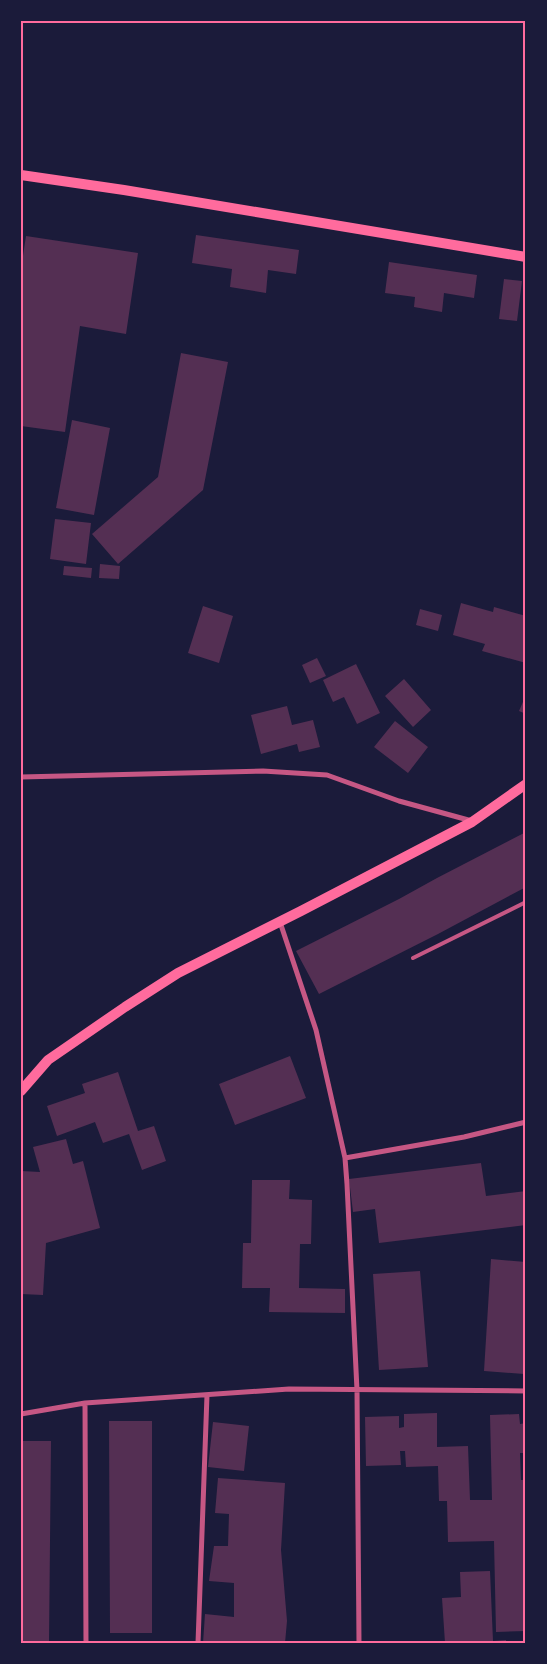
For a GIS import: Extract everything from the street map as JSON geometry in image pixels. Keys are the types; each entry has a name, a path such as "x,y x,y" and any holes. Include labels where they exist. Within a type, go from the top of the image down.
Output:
{"main road":[{"path":"21,175 124,190 526,257"},
{"path":"21,1091 48,1060 178,973 472,822 526,784"}],"street":[{"path":"21,776 263,771 327,775 399,800 472,822"},
{"path":"280,922 316,1030 345,1158 357,1390 359,1643"},
{"path":"345,1158 464,1137 526,1122"},
{"path":"21,1414 85,1403 289,1388 526,1392"},
{"path":"198,1643 207,1395"},
{"path":"85,1403 86,1643"}],"lane":[{"path":"413,958 526,902"}],"building":[{"path":"196,235 299,250 296,274 268,270 266,293 230,287 232,269 192,263"},
{"path":"26,236 138,253 126,334 80,326 65,432 21,426 21,269"},
{"path":"389,262 477,275 474,298 444,293 442,312 414,307 415,297 385,293"},
{"path":"504,279 522,281 517,321 499,319"},
{"path":"181,353 228,362 203,490 118,564 92,534 158,477"},
{"path":"72,420 110,428 94,515 56,508"},
{"path":"55,519 91,523 86,564 50,559"},
{"path":"100,564 120,566 119,579 99,578"},
{"path":"64,566 92,568 91,578 63,575"},
{"path":"461,603 493,612 494,607 526,616 526,663 482,651 485,644 453,635"},
{"path":"203,606 233,616 219,663 188,653"},
{"path":"420,609 442,615 438,631 416,625"},
{"path":"317,658 326,676 310,683 302,665"},
{"path":"356,664 380,713 357,724 344,697 333,702 323,680"},
{"path":"404,679 431,710 413,727 385,696"},
{"path":"526,695 526,714 519,711"},
{"path":"287,706 292,725 313,720 320,747 299,752 297,744 261,754 251,715"},
{"path":"395,721 428,747 408,773 374,747"},
{"path":"526,832 526,887 319,994 296,951"},
{"path":"290,1056 306,1098 235,1125 219,1084"},
{"path":"118,1072 138,1131 154,1126 166,1161 142,1170 129,1134 103,1143 95,1122 57,1136 47,1106 85,1093 82,1084"},
{"path":"66,1139 73,1164 83,1161 100,1228 46,1243 43,1295 21,1294 21,1171 40,1172 33,1147"},
{"path":"481,1163 486,1196 526,1191 526,1225 379,1243 375,1209 353,1212 349,1179"},
{"path":"252,1180 290,1180 289,1199 312,1200 311,1244 300,1244 299,1288 345,1289 345,1313 269,1312 270,1288 242,1288 243,1243 251,1243"},
{"path":"491,1259 526,1262 526,1351 524,1374 484,1371"},
{"path":"420,1271 428,1367 379,1370 373,1274"},
{"path":"437,1413 437,1447 468,1446 470,1500 492,1500 490,1415 519,1414 520,1424 526,1423 526,1453 520,1453 521,1480 526,1480 526,1631 496,1632 494,1541 448,1542 447,1501 439,1501 438,1466 406,1467 405,1451 400,1451 401,1465 366,1466 365,1417 399,1416 399,1428 404,1427 404,1414"},
{"path":"109,1421 152,1421 152,1633 110,1633"},
{"path":"213,1422 249,1426 244,1471 208,1467"},
{"path":"21,1441 51,1441 49,1643 21,1643"},
{"path":"218,1478 285,1483 281,1550 287,1621 285,1643 203,1643 205,1614 234,1617 234,1583 209,1581 214,1546 228,1546 229,1514 215,1513"},
{"path":"490,1571 493,1641 506,1640 506,1643 445,1643 442,1598 461,1597 460,1572"}]}
